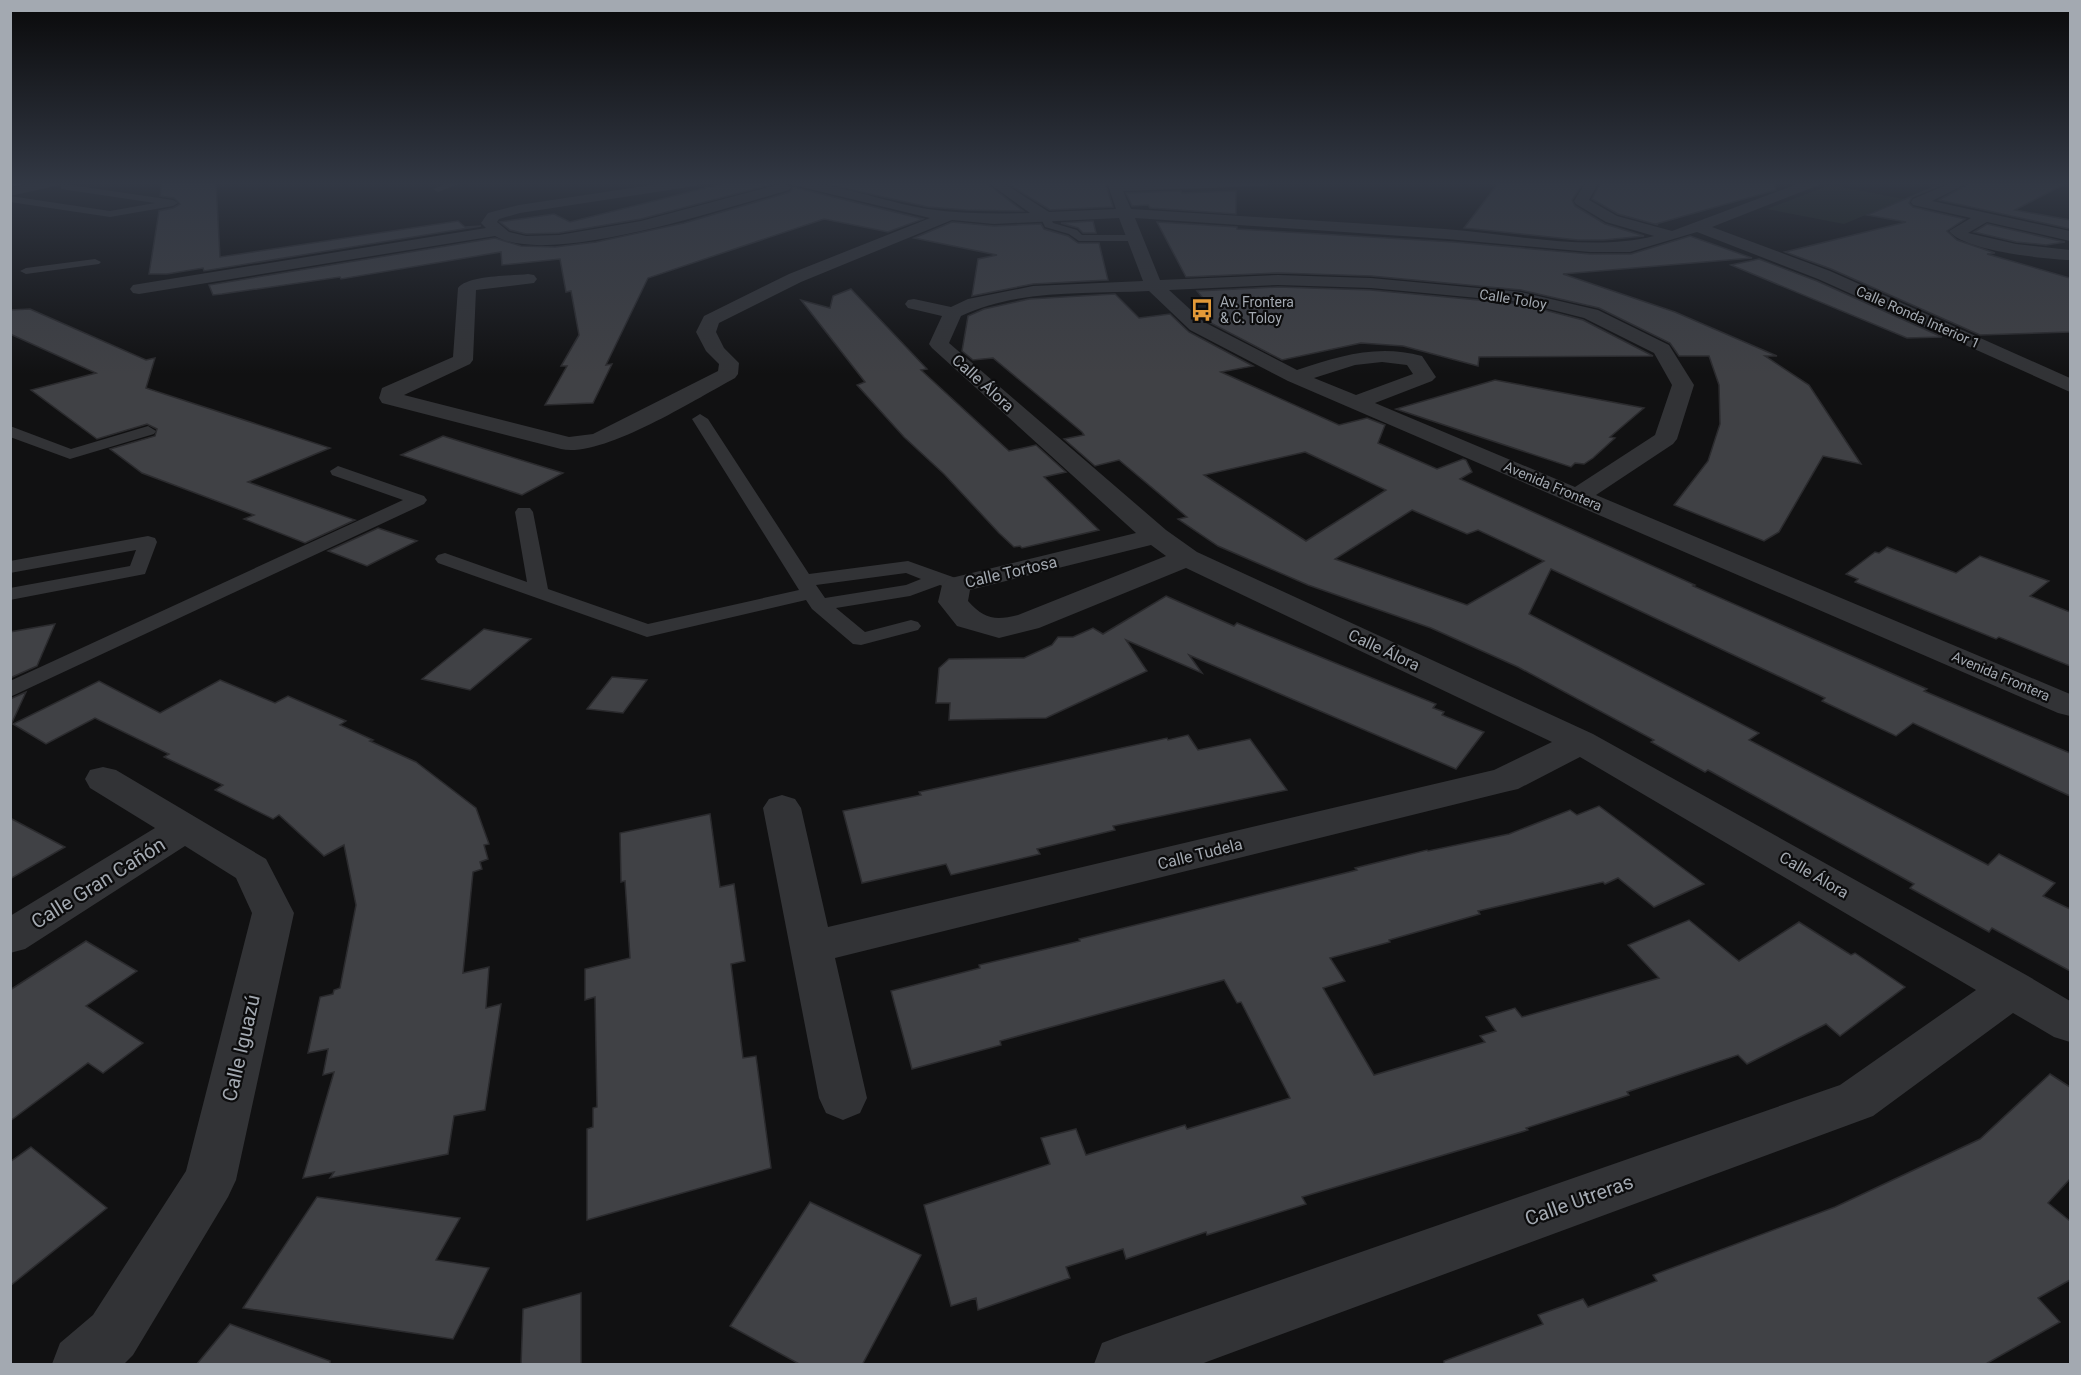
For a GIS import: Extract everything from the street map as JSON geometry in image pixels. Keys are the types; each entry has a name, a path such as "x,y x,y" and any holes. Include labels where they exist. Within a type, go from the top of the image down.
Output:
{"street":[{"path":"139,289 405,246"},
{"path":"528,279 473,285 466,288 463,360 390,393 390,398 569,444 602,439 728,374 729,363 716,351 706,332 711,320 795,278 874,246"},
{"path":"1571,246 1590,248 1633,246"},
{"name":"Calle Ronda Interior 1","path":"1752,246 1824,275 2070,386"},
{"path":"1998,246 2070,255"},
{"name":"Avenida Frontera","path":"1134,248 1153,285 1197,326 1295,377 2070,706"},
{"name":"Calle Toloy","path":"1153,285 1289,280 1371,283 1521,297 1591,314 1662,349 1683,384 1665,439 1578,496"},
{"path":"914,304 953,313 974,303 1033,291 1153,285"},
{"name":"Calle Álora","path":"953,313 939,344 1156,536 1187,558 1581,742 2070,1023"},
{"path":"1295,377 1365,355 1392,355 1415,360 1425,377 1355,403"},
{"name":"Calle Tortosa","path":"1156,536 947,582 953,602 968,620 999,629 1028,622 1187,558"},
{"name":"Calle Tudela","path":"813,947 1505,780 1581,742"},
{"name":"Calle Iguazú","path":"81,1365 113,1335 210,1180 273,912 252,869 103,779"},
{"path":"782,808 843,1098"},
{"name":"Calle Gran Cañón","path":"10,937 185,828"},
{"name":"Calle Utreras","path":"1123,1365 1856,1101 2012,989"}],"lane":[{"path":"1124,246 1134,248"},
{"path":"26,271 95,262"},
{"path":"700,419 811,593 861,639 911,626"},
{"path":"10,431 70,454 148,431"},
{"path":"10,690 418,500 338,471"},
{"path":"524,512 538,593"},
{"path":"10,567 148,543 138,570 10,594"},
{"path":"445,559 647,631 811,593 908,567 947,582"},
{"path":"811,593 910,590 947,582"}],"building":[{"path":"153,246 219,246 220,257 292,246 357,246 204,271 203,268 167,274 149,274"},
{"path":"445,246 743,246 648,278 606,365 612,364 593,403 545,405 567,366 561,366 579,335 571,291 566,292 560,259 502,265 501,252 341,279 340,277 222,294 213,295 209,285"},
{"path":"954,246 1100,246 1108,280 1033,284 972,296 978,259 997,255"},
{"path":"1170,246 1501,246 1590,254 1631,254 1657,246 1719,246 1752,258 1563,274 1675,312 1777,356 1765,356 1809,385 1861,464 1823,456 1779,532 1764,541 1674,505 1708,461 1720,424 1719,385 1709,356 1679,356 1670,343 1599,308 1521,290 1371,276 1278,273 1186,277"},
{"path":"1809,246 1975,246 1995,253 1987,254 2070,278 2070,332 1980,335 1831,269 1785,252"},
{"path":"1759,259 1817,281 1942,337 1907,338 1731,265"},
{"path":"1278,287 1371,290 1521,304 1583,320 1653,356 1479,357 1478,366 1403,346 1361,343 1282,360 1205,320 1196,311 1212,309 1197,291"},
{"path":"851,289 927,369 921,370 1009,451 1036,445 1066,472 1044,477 1099,530 1022,548 1014,547 999,533 944,474 904,437 857,385 865,382 801,300 830,308 833,296"},
{"path":"1115,294 1139,318 1170,314 1189,332 1253,366 1221,372 1339,425 1367,418 1385,425 1378,443 1437,469 1463,459 1466,460 1472,472 1460,479 1695,585 1693,586 1927,689 1924,691 2070,753 2070,796 1913,723 1896,736 1822,701 1825,698 1551,569 1529,614 1759,733 1749,740 1988,865 1999,854 2055,883 2043,896 2070,909 2070,971 1992,928 1989,932 1910,888 1914,884 1708,770 1705,772 1651,742 1654,740 1518,667 1431,628 1308,585 1218,546 1178,519 1187,517 1119,460 1095,466 1064,439 1084,435 1082,432 993,358 973,360 962,351 968,316 984,309 1029,299","holes":["1305,452 1386,490 1306,541 1204,475","1412,510 1467,534 1478,530 1544,561 1467,605 1335,559"]},
{"path":"30,309 146,360 155,358 146,388 330,448 248,482 355,520 305,543 244,519 254,515 142,473 110,449 155,436 157,429 147,424 97,439 31,390 96,373 10,334 10,310"},
{"path":"1495,380 1644,408 1610,437 1615,438 1593,458 1584,464 1575,463 1571,467 1396,409"},
{"path":"443,436 563,473 522,495 401,455"},
{"path":"378,528 417,541 367,566 328,551"},
{"path":"1887,547 1956,573 1980,556 2049,581 2030,596 2070,612 2070,666 1855,582 1858,579 1846,574 1875,552 1879,553"},
{"path":"1166,596 1234,626 1237,623 1436,704 1433,708 1444,712 1442,715 1484,732 1456,769 1189,655 1202,673 1126,640 1147,671 1046,718 949,720 950,703 936,703 939,668 949,659 1024,658 1052,645 1058,637 1073,637 1093,628 1103,634"},
{"path":"55,624 37,666 10,678 10,632"},
{"path":"484,629 531,639 470,690 422,679"},
{"path":"612,677 647,680 623,713 587,709"},
{"path":"220,680 275,703 288,696 346,721 340,725 416,762 476,808 489,844 484,845 488,859 480,862 482,869 473,872 463,973 489,967 486,1008 501,1004 485,1110 454,1116 448,1154 330,1178 334,1172 303,1178 334,1072 323,1075 328,1049 308,1053 320,997 333,994 334,990 340,988 356,905 344,845 324,856 279,815 273,819 215,790 223,785 164,757 169,754 95,718 46,744 13,724 99,681 160,713"},
{"path":"26,692 10,727 10,699"},
{"path":"1188,735 1198,750 1250,739 1287,790 1113,826 1115,830 1037,849 1040,854 951,875 946,864 862,883 843,811 921,795 919,792"},
{"path":"1599,806 1704,884 1654,907 1618,878 1605,884 1603,882 1478,911 1480,914 1330,958 1345,981 1323,988 1374,1075 1485,1042 1480,1036 1496,1031 1486,1017 1515,1008 1522,1017 1659,978 1628,945 1689,920 1739,961 1799,922 1851,955 1855,953 1905,987 1840,1036 1826,1024 1747,1064 1738,1055 1627,1092 1629,1095 1526,1128 1528,1130 1302,1197 1306,1204 1207,1235 1206,1232 1126,1259 1123,1249 1066,1267 1070,1278 978,1310 976,1298 951,1306 924,1205 1050,1164 1041,1138 1076,1129 1086,1155 1185,1125 1187,1129 1290,1098 1241,1002 1237,1003 1224,980 1000,1041 1001,1045 912,1069 891,991 980,968 979,965 1080,941 1079,939 1357,870 1355,868 1427,850 1509,834 1570,810 1577,815"},
{"path":"710,814 720,887 734,884 745,961 731,964 743,1058 756,1056 771,1168 587,1220 587,1129 593,1127 593,1108 597,1107 595,997 585,1000 585,969 630,958 625,881 621,882 620,833"},
{"path":"10,818 65,847 10,879"},
{"path":"86,941 137,971 86,1006 143,1043 103,1073 88,1063 10,1121 10,990"},
{"path":"2050,1074 2070,1087 2070,1179 2048,1203 2070,1221 2070,1280 2038,1298 2060,1322 1984,1365 1444,1365 1444,1361 1543,1324 1538,1315 1583,1299 1588,1307 1657,1281 1653,1275 1835,1207 1980,1139"},
{"path":"31,1147 107,1208 10,1286 10,1162"},
{"path":"317,1197 460,1218 436,1260 489,1268 453,1339 243,1308"},
{"path":"810,1202 921,1255 862,1365 801,1365 730,1326"},
{"path":"581,1293 581,1365 521,1365 523,1309"},
{"path":"230,1324 330,1361 330,1365 196,1365"}],"place":[{"name":"Av. Frontera & C. Toloy","path":"1202,310"}]}
